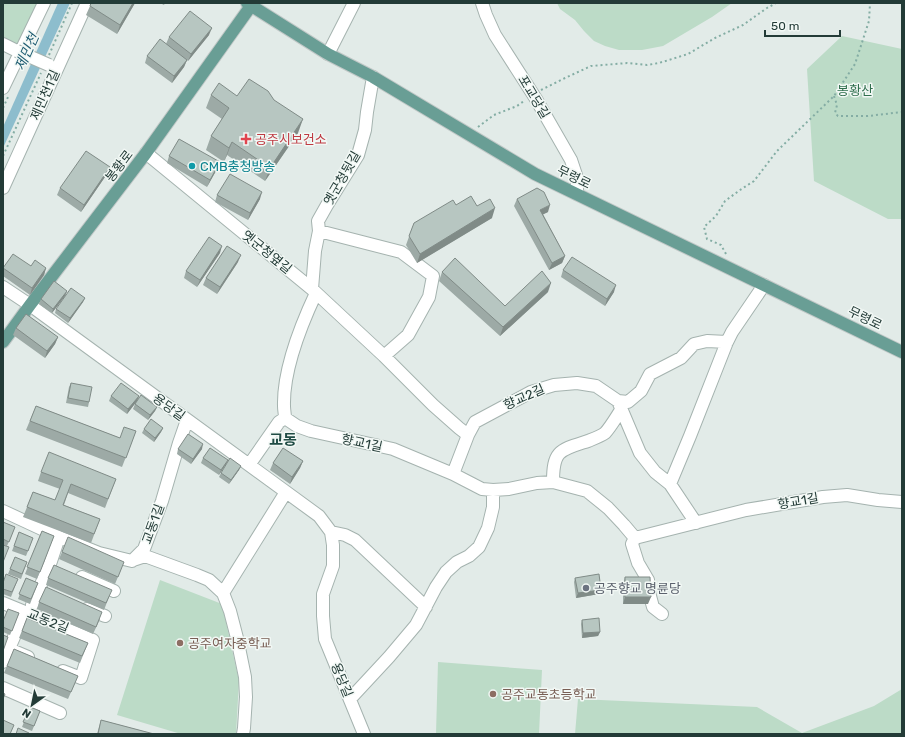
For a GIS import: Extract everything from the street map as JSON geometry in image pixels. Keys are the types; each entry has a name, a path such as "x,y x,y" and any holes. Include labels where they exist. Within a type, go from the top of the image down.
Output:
{"main road":[{"name":"무령로","path":"250,4 328,54 373,77 535,174 902,352"},
{"name":"봉황로","path":"3,342 146,153 250,4"}],"street":[{"path":"3,88 44,3"},
{"name":"제민천1길","path":"3,188 49,64 87,3"},
{"path":"328,54 354,3"},
{"name":"포교당길","path":"482,3 495,35 533,94 571,160 577,178 576,194"},
{"path":"3,44 49,64"},
{"name":"옛군청뒷길","path":"285,418 285,384 288,366 314,291 315,251 319,231 318,221 358,155 365,130 373,77"},
{"name":"옛군청옆길","path":"146,153 314,291 384,356 433,405 468,435"},
{"path":"319,231 401,252 433,276 429,297 408,335 384,356"},
{"path":"670,484 727,342 732,332 764,285"},
{"name":"용당길","path":"3,287 30,305 319,516 331,532 334,545 333,566 323,594 322,616 325,638 364,734"},
{"path":"553,482 553,470 556,458 562,450 592,440 605,433 620,406 628,402 641,391 650,374 681,358 694,344 707,341 727,342"},
{"name":"향교2길","path":"453,474 468,435 475,422 531,392 554,385 577,383 596,386 620,406"},
{"path":"620,406 640,453 655,472 670,484 696,523"},
{"path":"249,465 278,422 285,418"},
{"name":"향교1길","path":"285,418 297,426 311,431 393,449 453,474 482,489 509,489 537,483 553,482 587,491 608,508 635,538 746,510 823,497 847,495 902,502"},
{"name":"교동1길","path":"132,561 144,549 162,501 187,420"},
{"path":"350,699 416,624 446,572 457,562 469,556 479,547 488,528 494,507 493,490"},
{"path":"223,593 286,492"},
{"path":"3,511 59,537 100,553 132,561 145,556 197,575 209,580 223,593 232,618 244,677 246,697 243,734"},
{"path":"331,532 345,535 356,540 426,607"},
{"path":"3,662 29,609 43,590 59,537"},
{"path":"635,538 632,544 638,563 648,580 653,607 662,614"},
{"path":"50,564 114,591"},
{"name":"교동2길","path":"3,603 29,609 93,640 81,678 52,667"},
{"path":"76,604 105,616"},
{"path":"9,649 38,661"},
{"path":"3,688 60,713"}],"path":[{"path":"3,156 4,150 49,64 72,3"},
{"path":"477,128 494,115 517,106 533,94 591,66 627,63 647,65 688,54 715,38 743,25 776,3"},
{"path":"727,255 721,245 707,239 704,227 716,216 725,201 754,181 777,151 834,96 855,64 869,21 870,3"},
{"path":"834,96 837,105 835,113 838,116 868,116 902,112"}],"green space":[{"path":"3,3 37,3 18,45 3,37"},
{"path":"557,3 732,3 712,17 663,46 642,50 619,50 594,41 575,20 560,9"},
{"name":"봉황산","path":"842,36 902,49 902,219 888,219 814,181 807,69"},
{"path":"160,580 222,604 239,681 236,734 181,734 117,715"},
{"path":"438,662 542,670 539,734 436,734"},
{"path":"902,689 902,734 575,734 578,699 757,707 802,733 874,706"}],"water":[{"name":"제민천","path":"58,3 70,3 3,148 3,127"}],"building":[{"path":"91,3 133,3 120,25 90,6"},
{"path":"190,11 212,28 191,54 169,37"},
{"path":"160,39 187,60 174,76 147,56"},
{"path":"249,79 268,91 274,100 303,119 270,168 232,142 229,148 211,136 229,108 211,95 219,83 237,96"},
{"name":"CMB충청방송","path":"179,139 220,162 210,180 169,156"},
{"path":"86,151 110,167 84,205 60,188"},
{"path":"230,174 262,192 250,213 217,195"},
{"path":"537,188 544,192 550,205 540,210 565,256 552,263 517,199"},
{"path":"471,196 477,206 490,199 495,208 420,254 409,236 414,223 453,200 456,205"},
{"path":"209,237 222,246 200,280 186,271"},
{"path":"227,246 241,255 220,287 206,278"},
{"path":"13,254 31,266 35,260 46,268 32,288 3,268"},
{"path":"572,257 616,285 607,299 563,270"},
{"path":"455,258 505,306 542,271 551,283 503,327 442,272"},
{"path":"54,281 67,291 53,309 41,299"},
{"path":"71,288 85,298 70,318 56,309"},
{"path":"26,314 58,337 47,351 16,328"},
{"path":"71,383 92,387 89,402 68,398"},
{"path":"121,383 139,396 128,409 111,396"},
{"path":"141,395 157,407 150,415 135,404"},
{"path":"36,406 120,438 124,427 136,431 126,458 30,421"},
{"path":"151,419 163,428 155,438 144,429"},
{"path":"188,434 203,444 193,459 178,449"},
{"path":"210,448 228,460 221,470 203,458"},
{"path":"283,448 303,461 292,477 273,463"},
{"path":"49,452 116,479 108,499 71,484 63,505 100,519 94,534 27,507 33,492 55,500 63,480 41,472"},
{"path":"230,458 241,466 231,480 221,473"},
{"path":"3,522 15,527 9,542 3,539"},
{"path":"42,531 54,536 40,572 27,567"},
{"path":"19,532 33,538 28,551 14,546"},
{"path":"68,537 124,562 118,577 62,552"},
{"path":"3,545 9,547 3,562"},
{"path":"15,557 27,562 22,574 10,569"},
{"path":"54,565 112,590 106,603 48,578"},
{"path":"6,574 18,579 12,592 3,589"},
{"name":"공주향교 명륜당","path":"599,574 601,590 578,593 575,578"},
{"path":"625,577 650,577 651,597 625,597"},
{"path":"26,578 38,583 31,599 19,594"},
{"path":"46,587 102,612 96,627 39,602"},
{"path":"8,609 19,613 12,631 3,627 3,621"},
{"path":"27,618 88,643 82,656 22,631"},
{"path":"599,618 600,632 583,633 582,620"},
{"path":"3,635 8,637 3,651"},
{"path":"14,649 78,676 71,692 7,666"},
{"path":"30,707 40,711 34,726 23,722"},
{"path":"3,720 14,725 10,734 3,734"},
{"path":"101,720 154,734 98,734"},
{"path":"18,728 29,733 16,734"}],"place":[{"name":"공주시보건소","path":"246,139"},
{"name":"CMB충청방송","path":"192,166"},
{"name":"공주향교 명륜당","path":"586,588"},
{"name":"공주여자중학교","path":"180,643"},
{"name":"공주교동초등학교","path":"493,694"}],"district":[{"name":"교동","path":"283,440"}]}
